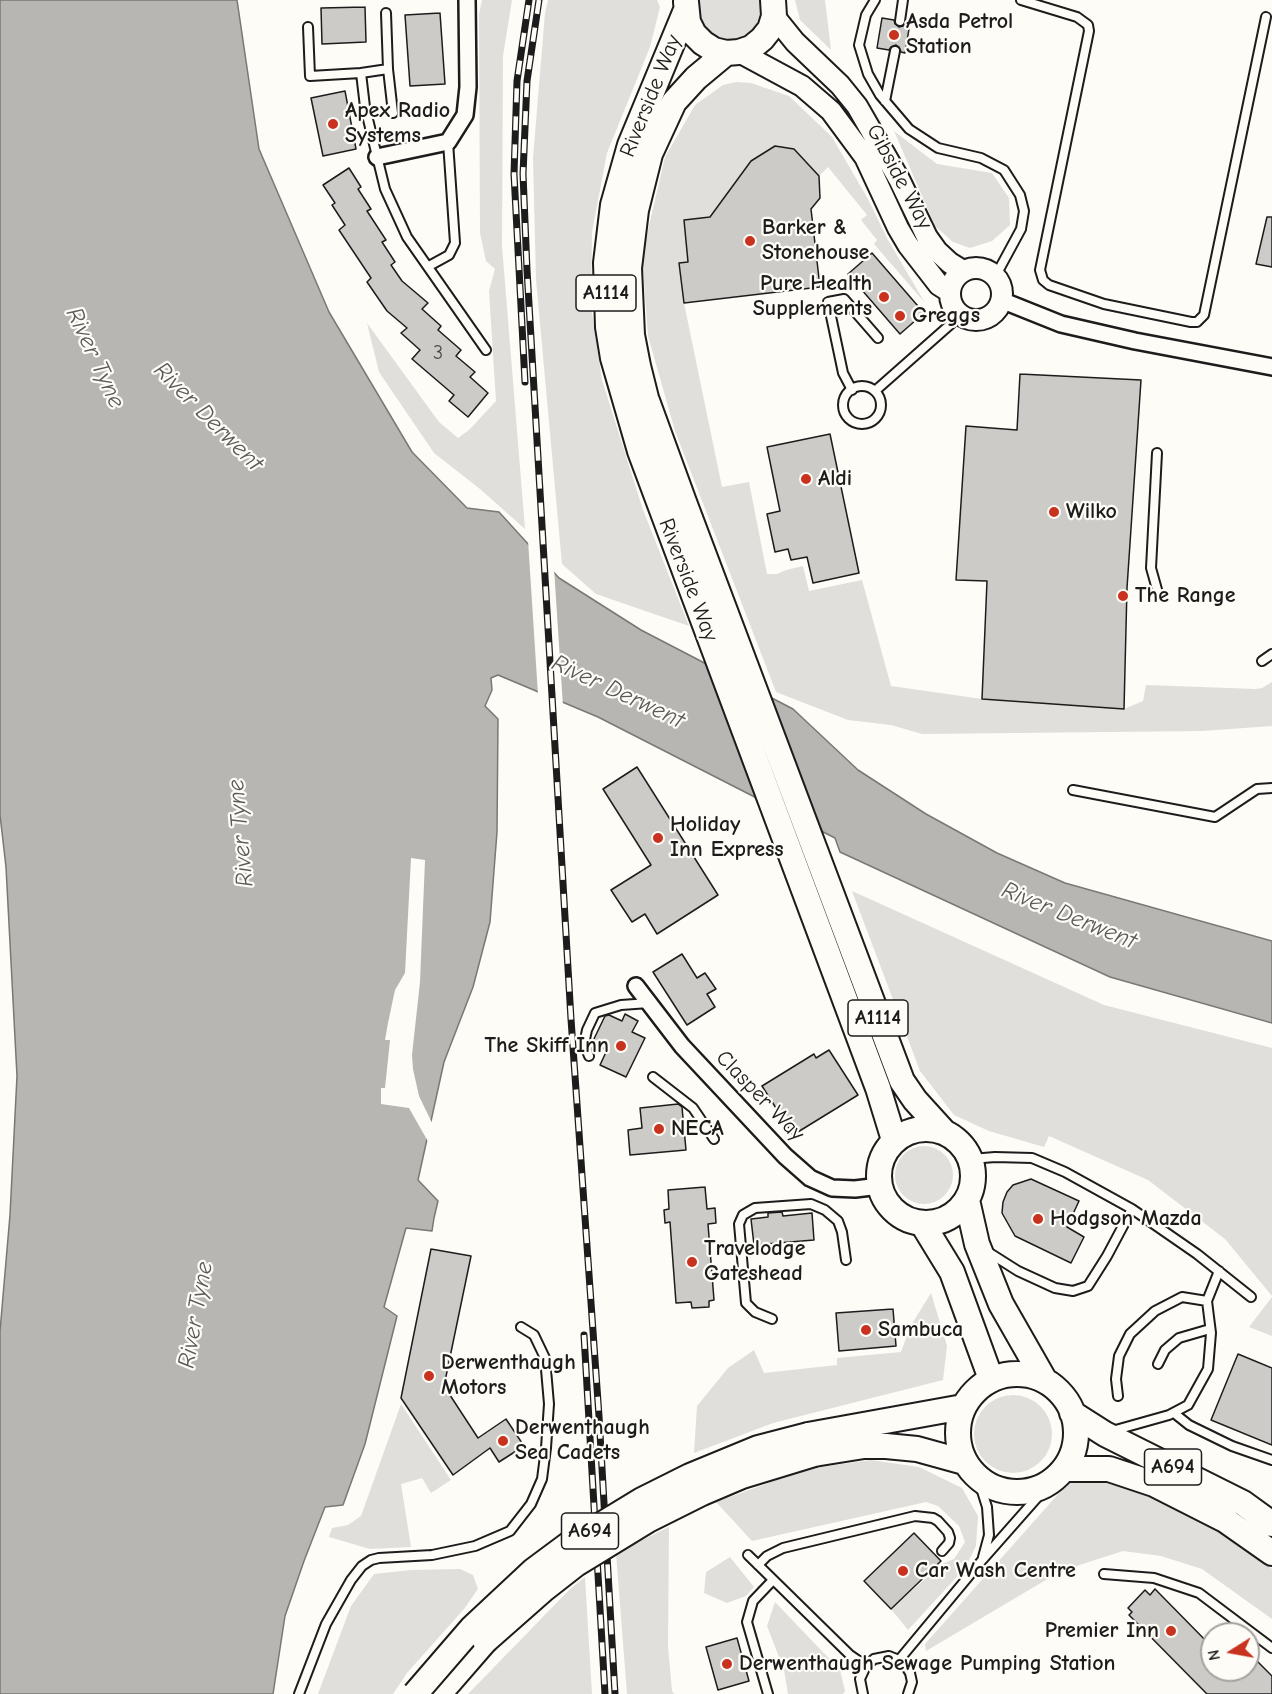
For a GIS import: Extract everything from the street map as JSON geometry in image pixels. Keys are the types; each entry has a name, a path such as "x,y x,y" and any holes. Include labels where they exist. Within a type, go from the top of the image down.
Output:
{"main road":[{"path":"686,3 691,28 703,43 714,50 732,52"},
{"name":"Riverside Way","path":"686,3 621,170 606,263 606,295 612,348 621,390 640,451 699,575"},
{"name":"Riverside Way","path":"774,8 770,29 762,39 752,48 732,52 696,78 674,102 650,154 636,210 629,268 632,335 645,398 699,575 818,896 894,1140"},
{"name":"Riverside Way","path":"818,896 902,1081 915,1100 945,1133"},
{"path":"945,1133 927,1129 909,1132 894,1140 881,1161 879,1172 880,1186 892,1208 906,1218 922,1223 939,1222 955,1212 967,1200 972,1184 971,1159"},
{"name":"A1114","path":"945,1133 958,1142 971,1159"},
{"path":"967,1200 977,1244 1000,1304 1046,1381"},
{"path":"922,1223 952,1272 991,1379"},
{"path":"970,1469 959,1427 963,1407 969,1397 991,1379 1011,1374 1031,1375 1046,1381"},
{"name":"A694","path":"1046,1381 1062,1394 1072,1413 1076,1432 1075,1449 1058,1476"},
{"name":"A694","path":"440,1694 485,1641 510,1617 602,1546 648,1520 702,1493 764,1468 811,1444 963,1407"},
{"name":"A694","path":"1072,1413 1105,1434 1243,1503 1272,1524"},
{"name":"A694","path":"415,1694 478,1622 533,1571 567,1545 642,1500 690,1476 758,1448 811,1444 917,1449 970,1469 993,1488 1012,1493 1033,1491 1058,1476 1109,1469 1154,1484 1226,1520 1272,1553"}],"street":[{"path":"377,157 448,142 465,115 468,87 467,0"},
{"name":"Gibside Way","path":"774,8 795,42 840,85 857,106 899,179 927,237 950,263 963,271"},
{"name":"Gibside Way","path":"732,52 802,86 831,111 865,156 908,245 939,285 950,292 952,305 960,315"},
{"path":"950,292 953,280 969,268 983,269 995,277 1001,288 1000,300 992,314 976,320 960,315"},
{"path":"1000,300 1061,324 1135,341 1272,367"},
{"name":"Clasper Way","path":"636,986 682,1046 785,1156 810,1178 832,1188 855,1189 880,1186"}],"lane":[{"path":"875,0 866,15 860,45 868,74 885,101 909,129 922,139 938,148 981,158 1004,170 1020,195 1024,211 1021,229 995,277"},
{"path":"900,21 903,0"},
{"path":"1021,0 1077,17 1088,25 1089,31 1041,270 1043,280 1055,287 1104,304 1197,322 1202,320 1204,315 1266,17"},
{"path":"386,13 388,69 393,113"},
{"path":"308,27 310,76 388,69"},
{"path":"885,101 895,51"},
{"path":"361,73 365,107 385,189 407,237 486,350"},
{"path":"429,266 449,255 455,243 448,142"},
{"path":"852,390 843,373 828,302 844,299 878,338"},
{"path":"875,391 960,315"},
{"path":"861,386 875,391 880,400 879,414 869,423 859,424 849,418 844,410 846,397 852,390 861,386"},
{"path":"1157,453 1151,568 1158,593"},
{"path":"1262,661 1272,654"},
{"path":"1072,790 1215,817 1257,789 1272,788"},
{"path":"590,1056 584,1044 587,1030 595,1013 621,1005 649,1004"},
{"path":"653,1077 693,1108 714,1139"},
{"path":"971,1159 1032,1158 1065,1172 1132,1209 1219,1271 1251,1297"},
{"path":"772,1319 755,1311 746,1303 739,1224 743,1215 755,1208 811,1204 825,1210 838,1221 846,1260"},
{"path":"977,1244 1018,1271 1055,1288 1073,1291 1088,1287 1132,1209"},
{"path":"1105,1434 1172,1414 1188,1405 1208,1368 1210,1329 1207,1301 1219,1271"},
{"path":"1118,1396 1116,1379 1119,1356 1130,1334 1155,1311 1182,1297 1207,1301"},
{"path":"299,1694 326,1624 351,1580 362,1566 371,1560 380,1558 432,1555 476,1546 510,1531 531,1504 542,1479 549,1404 545,1358 534,1335 521,1327"},
{"path":"1158,1364 1165,1350 1179,1338 1210,1329"},
{"path":"1172,1414 1232,1446 1272,1460"},
{"path":"970,1469 987,1507 988,1535 983,1559"},
{"path":"899,1660 983,1559 1058,1476"},
{"path":"758,1565 767,1556 783,1548 915,1516 933,1518 948,1532 949,1543 942,1551"},
{"path":"748,1555 850,1655 866,1666"},
{"path":"1104,1574 1154,1578 1199,1593 1272,1648"},
{"path":"768,1694 747,1622 753,1601 773,1580"},
{"path":"863,1694 860,1679 866,1666 880,1657 889,1656 899,1660 910,1673 912,1682 908,1694"}],"shaded area":[{"path":"482,0 512,0 503,56 502,246 525,529 480,489 434,453 379,372 367,323 439,422 458,438 469,430 496,401 489,291 495,269 486,261 480,233 479,14"},
{"path":"548,0 657,0 660,7 650,47 607,153 592,232 591,306 602,380 643,510 689,626 596,594 562,564 536,280 533,158"},
{"path":"700,0 760,0 759,20 745,35 735,39 725,39 707,29 701,20"},
{"path":"795,0 825,0 831,50 800,20"},
{"path":"736,82 751,83 789,96 832,137 925,303 874,244 877,240 861,220 867,215 828,167 819,176 793,149 775,146 751,161 710,217 684,220 688,262 684,303 722,487 749,482 767,574 777,574 803,566 809,591 862,580 891,686 982,699 1124,709 1143,701 1146,685 1256,689 1272,682 1272,726 1202,731 922,734 891,725 848,720 776,692 675,431 648,336 642,256 665,157 695,105 723,85"},
{"path":"894,131 937,164 992,173 1009,198 1010,225 992,241 970,248 953,242 935,226"},
{"path":"852,891 1104,1005 1272,1048 1272,1296 1225,1239 1148,1180 1049,1136 1044,1147 989,1131 954,1115 920,1071"},
{"path":"924,1146 935,1148 948,1159 953,1175 951,1186 940,1199 924,1204 913,1202 900,1191 895,1175 897,1164 908,1151"},
{"path":"931,1293 947,1346 943,1380 773,1423 694,1453 697,1406 728,1368 754,1350 764,1373 837,1365 837,1358 901,1352 910,1327"},
{"path":"1272,1297 1272,1336 1249,1327"},
{"path":"1013,1395 1028,1398 1040,1407 1049,1419 1052,1434 1049,1449 1040,1461 1028,1470 1013,1473 998,1470 986,1461 977,1449 974,1434 977,1419 986,1407 998,1398"},
{"path":"401,1404 451,1480 431,1493 422,1478 401,1484 411,1547 370,1549 329,1537 332,1528 348,1525 361,1516"},
{"path":"871,1460 919,1467 962,1488 978,1516 976,1546 965,1568 908,1630 891,1609 942,1564 954,1559 965,1542 959,1526 938,1506 926,1502 752,1541 716,1502 807,1469"},
{"path":"1098,1477 1135,1487 1227,1533 1272,1569 1272,1619 1202,1569 1161,1556 1123,1551 1061,1571 926,1651 925,1644 1060,1492 1072,1481"},
{"path":"669,1527 668,1646 674,1694 627,1694 616,1553"},
{"path":"730,1557 754,1587 746,1596 727,1603 704,1593 706,1572"},
{"path":"460,1569 473,1575 478,1589 464,1609 407,1673 393,1694 318,1694 351,1606 374,1574 411,1570"},
{"path":"585,1577 592,1694 468,1694 570,1589"},
{"path":"775,1602 840,1670 845,1691 843,1694 788,1694 784,1670 767,1626"}],"water":[{"path":"0,0 237,0 259,149 329,312 412,452 467,508 499,512 559,578 641,630 793,709 858,770 926,814 997,853 1065,883 1272,941 1272,1023 1110,977 840,852 835,838 598,717 498,675 491,678 492,690 485,706 498,719 497,832 490,922 473,987 444,1062 418,1180 438,1201 432,1231 406,1228 384,1307 397,1316 365,1444 343,1505 325,1507 304,1561 285,1616 273,1694 0,1694 0,1331 10,1215 17,1076 6,867 0,815"}],"pier":[{"path":"528,540 554,568 563,706 538,695"},
{"path":"411,858 425,860 420,982 412,1055 419,1096 434,1127 430,1145 409,1108 381,1104 381,1088 385,1088 390,1040 385,1040 388,1023 395,990 405,973"}],"building":[{"path":"365,7 366,42 322,44 321,8"},
{"path":"440,13 445,84 410,86 405,15"},
{"name":"Asda Petrol Station","path":"882,18 894,20 899,27 906,22 910,23 905,53 901,52 896,45 889,50 877,48"},
{"name":"Apex Radio Systems","path":"345,91 356,149 323,156 311,98"},
{"name":"Barker & Stonehouse","path":"775,146 794,149 819,176 820,198 811,209 820,287 684,303 679,263 688,262 684,220 710,217 751,161"},
{"path":"349,168 361,187 358,189 371,209 367,211 386,240 382,242 395,262 391,265 402,281 428,303 422,309 441,326 438,330 461,350 456,356 475,372 470,377 488,393 468,417 449,401 454,395 412,359 420,350 401,333 407,328 387,311 367,282 371,278 339,230 345,225 332,205 335,203 323,185"},
{"path":"1267,217 1272,217 1272,267 1256,264"},
{"path":"872,253 924,313 900,334 848,274"},
{"path":"1020,374 1141,380 1127,588 1124,709 982,699 987,581 956,580 966,426 1017,430"},
{"name":"Aldi","path":"830,434 859,573 813,583 807,557 791,560 788,549 775,552 767,514 780,511 767,447"},
{"name":"Holiday Inn Express","path":"637,767 718,895 657,934 645,914 632,922 611,890 651,865 603,789"},
{"path":"682,954 697,978 705,973 716,989 707,994 715,1007 687,1025 653,972"},
{"name":"The Skiff Inn","path":"625,1014 638,1021 632,1032 645,1038 626,1077 600,1065 607,1050 592,1043 605,1016 609,1015 622,1021"},
{"path":"829,1050 858,1095 793,1135 762,1086 814,1054 816,1058"},
{"name":"NECA","path":"678,1104 682,1107 686,1150 630,1155 628,1130 642,1128 640,1108"},
{"name":"Hodgson Mazda","path":"1031,1179 1079,1201 1067,1227 1084,1237 1071,1263 1015,1236 1002,1213 1007,1192 1013,1185"},
{"name":"Travelodge Gateshead","path":"705,1187 707,1209 715,1208 716,1223 708,1224 714,1300 709,1301 709,1307 692,1308 691,1302 676,1303 670,1222 665,1223 664,1210 669,1209 668,1190"},
{"path":"782,1212 783,1216 812,1213 814,1240 754,1245 751,1219 768,1217 768,1213"},
{"path":"431,1249 471,1256 444,1386 478,1438 506,1419 524,1446 499,1462 490,1448 453,1475 401,1398"},
{"name":"Sambuca","path":"893,1309 896,1346 839,1351 836,1313"},
{"path":"1238,1354 1272,1368 1272,1445 1211,1420"},
{"name":"Car Wash Centre","path":"914,1533 941,1561 891,1609 864,1581"},
{"name":"Premier Inn","path":"1155,1589 1200,1635 1200,1682 1260,1682 1260,1664 1272,1676 1272,1694 1207,1694 1129,1615 1132,1612 1128,1608 1145,1590 1150,1595"},
{"name":"Derwenthaugh Sewage Pumping Station","path":"737,1638 749,1681 718,1690 706,1647"}],"railway":[{"path":"525,382 514,174 517,81 529,0"},
{"path":"539,0 527,81 523,174 527,270 571,1019 599,1416 615,1694"},
{"path":"584,1335 605,1694"}],"place":[{"name":"Asda Petrol Station","path":"894,35"},
{"name":"Apex Radio Systems","path":"333,124"},
{"name":"Barker & Stonehouse","path":"750,241"},
{"name":"Pure Health Supplements","path":"884,297"},
{"name":"Greggs","path":"900,316"},
{"name":"Aldi","path":"806,479"},
{"name":"Wilko","path":"1054,512"},
{"name":"The Range","path":"1123,596"},
{"name":"Holiday Inn Express","path":"658,838"},
{"name":"The Skiff Inn","path":"621,1046"},
{"name":"NECA","path":"659,1129"},
{"name":"Hodgson Mazda","path":"1038,1219"},
{"name":"Travelodge Gateshead","path":"692,1262"},
{"name":"Sambuca","path":"866,1330"},
{"name":"Derwenthaugh Motors","path":"429,1376"},
{"name":"Derwenthaugh Sea Cadets","path":"503,1441"},
{"name":"Car Wash Centre","path":"903,1571"},
{"name":"Premier Inn","path":"1171,1631"},
{"name":"Derwenthaugh Sewage Pumping Station","path":"727,1664"}],"water label":[{"name":"River Tyne","path":"95,358"},
{"name":"River Derwent","path":"208,417"},
{"name":"River Derwent","path":"618,692"},
{"name":"River Tyne","path":"241,833"},
{"name":"River Derwent","path":"1069,916"},
{"name":"River Tyne","path":"196,1315"}]}
